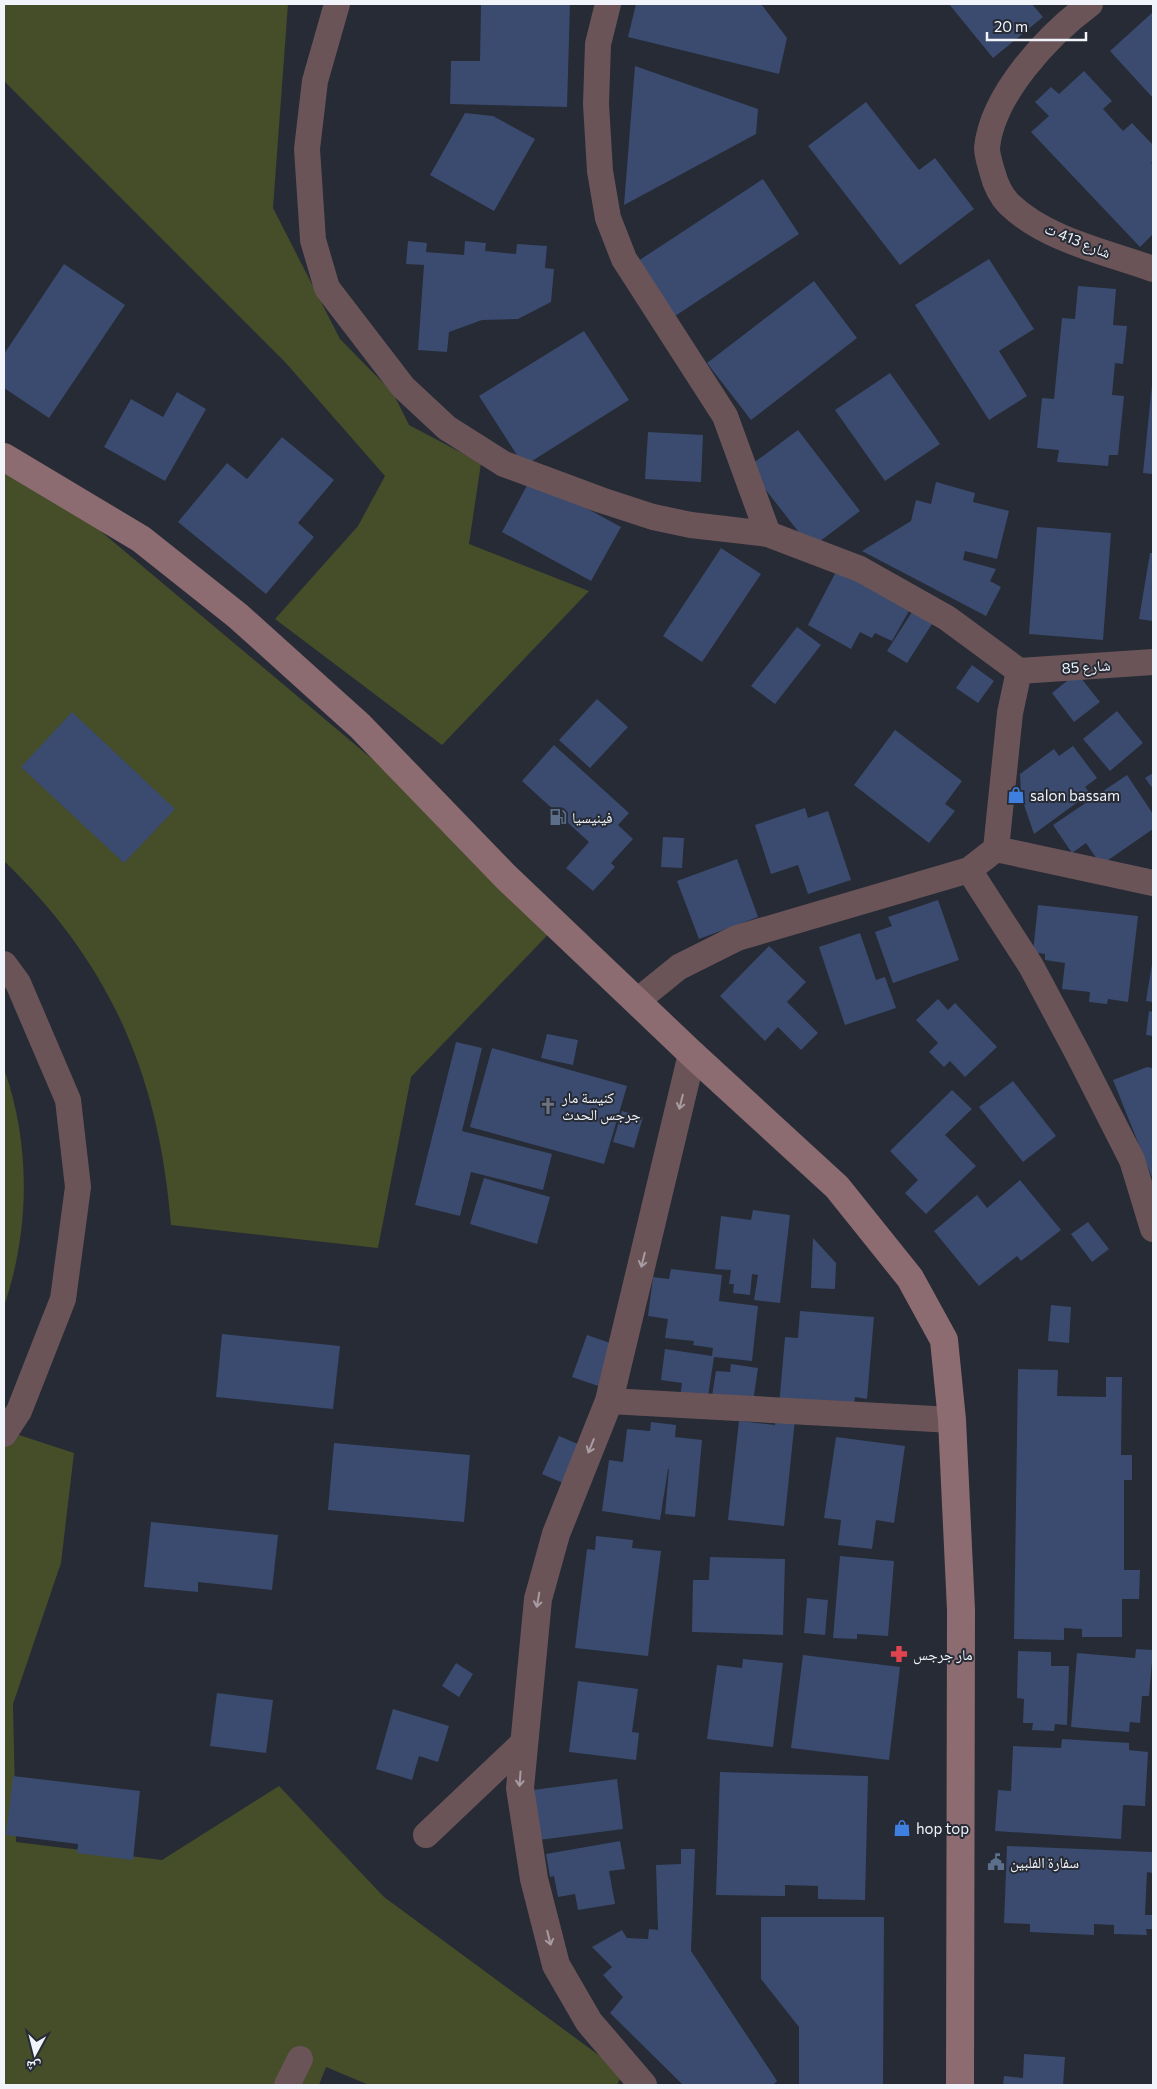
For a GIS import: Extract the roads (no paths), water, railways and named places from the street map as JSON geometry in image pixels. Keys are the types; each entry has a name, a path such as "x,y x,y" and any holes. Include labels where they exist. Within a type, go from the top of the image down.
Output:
{"main road":[{"path":"4,457 141,539 238,616 360,726 506,877 692,1054 837,1187 910,1278 944,1340 952,1420 961,1610 960,2085"}],"street":[{"path":"337,4 315,81 307,149 313,240 327,288 403,387 447,428 504,464 653,517 691,525 768,534 860,569 947,618 1019,671 1009,723 996,849 969,870 737,938 679,967 637,1001"},
{"path":"608,4 598,44 596,104 600,171 608,218 624,259 725,416 768,534"},
{"name":"شارع 413 ت","path":"1090,4 1041,49 1005,96 992,125 987,151 996,185 1009,204 1046,229 1153,268"},
{"name":"شارع 85","path":"1019,671 1153,662"},
{"path":"996,849 1153,883"},
{"path":"969,870 1031,966 1078,1054 1132,1160 1153,1229"},
{"path":"4,964 18,983 68,1100 78,1187 63,1299 19,1411 4,1434"},
{"path":"643,2085 589,2022 556,1964 534,1879 520,1788 538,1599 556,1534 609,1401 692,1054"},
{"path":"609,1401 952,1420"},
{"path":"426,1835 523,1743"},
{"path":"287,2085 300,2058"}],"place":[{"name":"salon bassam","path":"1016,795"},
{"name":"فينيسيا","path":"558,817"},
{"name":"كنيسة مار جرجس الحدث","path":"548,1106"},
{"name":"مار جرجس","path":"899,1654"},
{"name":"hop top","path":"902,1828"},
{"name":"سفارة الفلبين","path":"996,1862"}]}
